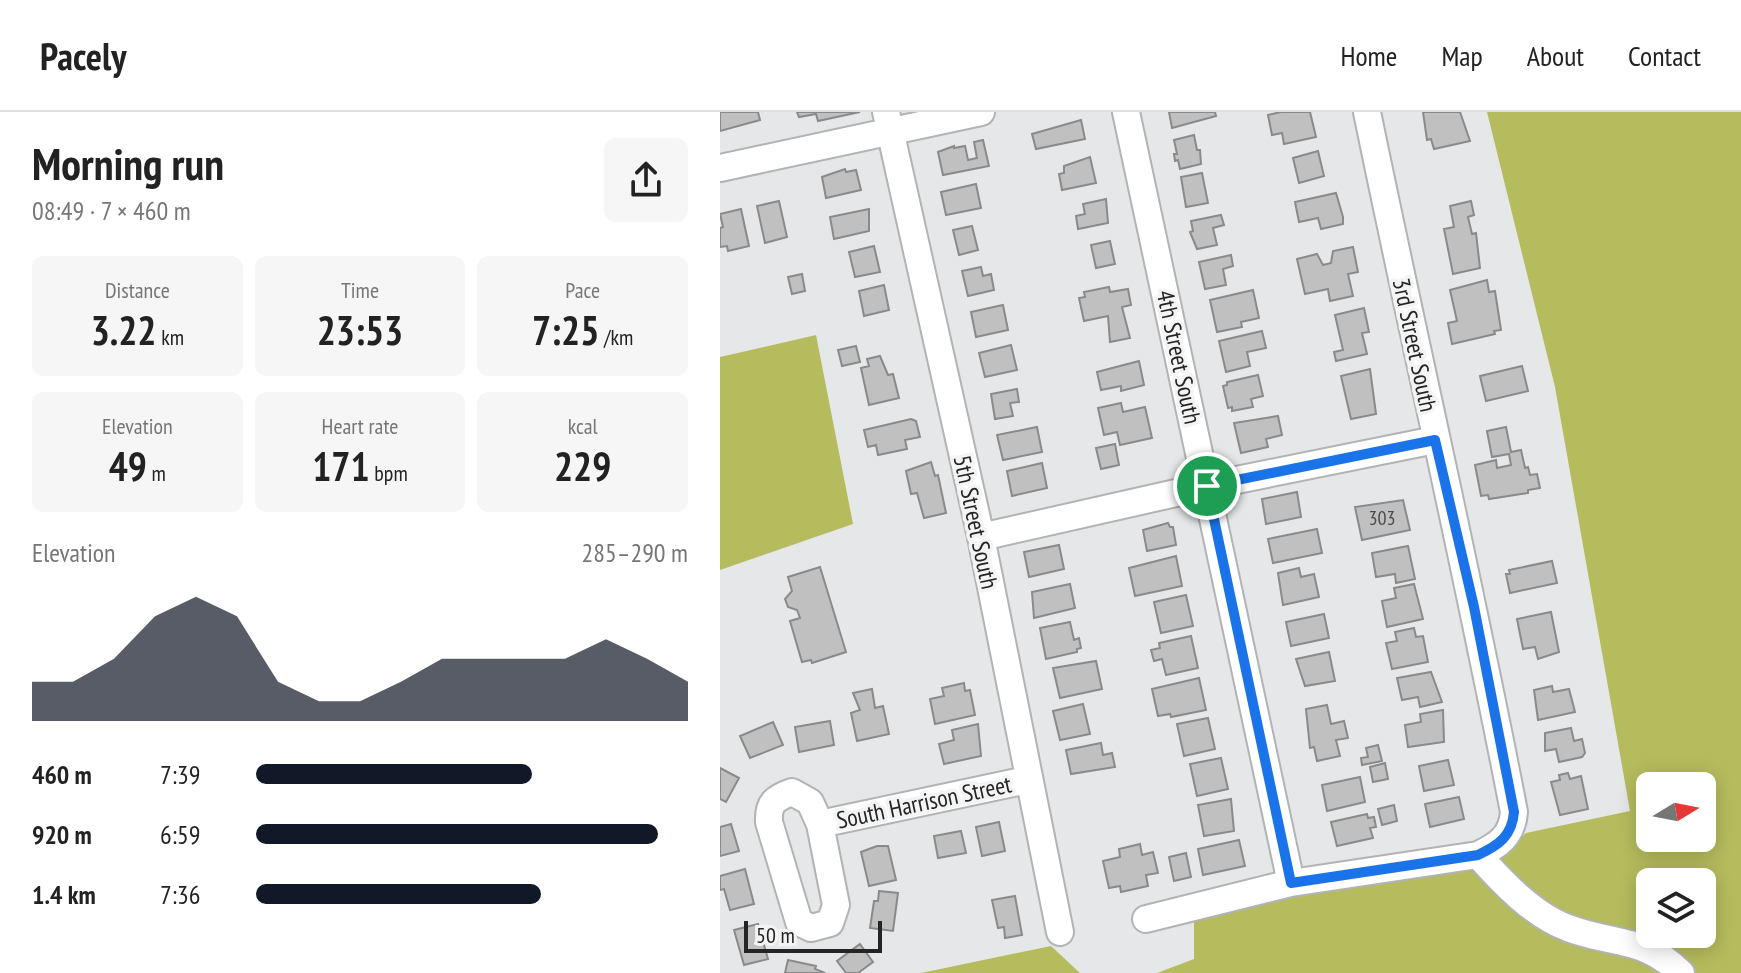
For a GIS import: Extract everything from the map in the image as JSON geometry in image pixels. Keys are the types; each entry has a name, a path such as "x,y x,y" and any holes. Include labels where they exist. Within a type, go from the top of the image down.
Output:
{"street":[{"path":"720,168 889,122 981,112"},
{"name":"4th Street South","path":"1126,112 1291,883"},
{"name":"3rd Street South","path":"1367,112 1435,440 1474,607 1514,812 1513,827 1506,837 1498,845 1478,855"},
{"name":"5th Street South","path":"889,122 981,537 1027,780 1060,932"},
{"path":"981,537 1207,486 1435,440"},
{"name":"South Harrison Street","path":"820,824 1027,780"},
{"name":"South Harrison Street","path":"792,792 810,802 820,824 836,905 830,923 811,928 799,922 768,809 775,798 792,792"},
{"path":"1146,919 1291,883 1478,855 1544,915 1567,928 1633,942 1660,956 1681,973"}],"green space":[{"path":"1487,112 1741,112 1741,973 1157,973 1194,959 1194,919 1292,895 1500,857 1526,833 1630,811 1555,387"},
{"path":"816,335 853,524 720,570 720,357"},
{"path":"1051,946 1080,973 921,973"}],"building":[{"path":"720,112 758,112 760,120 720,131"},
{"path":"797,112 860,112 818,121 816,114 799,117"},
{"path":"1169,112 1215,112 1216,116 1172,128"},
{"path":"1310,112 1316,137 1284,144 1282,133 1272,135 1268,115"},
{"path":"1423,112 1460,112 1470,141 1434,149 1431,139 1427,140"},
{"path":"1081,120 1085,139 1036,149 1032,134"},
{"path":"1194,135 1201,164 1180,169 1178,160 1175,161 1174,140"},
{"path":"983,140 989,166 943,175 938,152 965,146 968,160 977,158 974,142"},
{"path":"1318,151 1324,176 1299,183 1293,158"},
{"path":"1090,157 1096,183 1062,190 1059,174 1064,173 1064,166"},
{"path":"845,169 846,172 856,170 861,190 826,198 822,177"},
{"path":"1202,173 1208,203 1186,207 1181,177"},
{"path":"976,184 981,208 946,215 941,192"},
{"path":"1336,193 1343,224 1321,229 1318,218 1299,222 1295,202"},
{"path":"1106,199 1108,223 1078,229 1076,216 1085,214 1083,204"},
{"path":"779,201 787,237 765,243 757,206"},
{"path":"1471,201 1474,215 1468,217 1472,234 1476,233 1480,268 1453,274 1444,229 1454,227 1450,206"},
{"path":"741,209 749,246 728,251 727,246 720,247 720,228 723,227 720,214"},
{"path":"869,209 869,231 834,239 830,217"},
{"path":"1221,215 1224,225 1213,228 1217,245 1197,249 1190,232 1193,231 1191,221"},
{"path":"972,226 978,250 959,255 953,230"},
{"path":"1110,241 1115,264 1096,268 1091,245"},
{"path":"874,246 880,272 855,277 849,252"},
{"path":"1353,247 1358,272 1348,274 1353,296 1330,301 1328,289 1305,294 1297,259 1317,254 1323,265 1331,263 1333,251"},
{"path":"1231,255 1233,266 1223,269 1226,285 1205,289 1199,262"},
{"path":"981,267 983,276 991,274 994,290 968,296 962,271"},
{"path":"802,274 805,291 792,294 788,277"},
{"path":"1487,280 1489,292 1495,291 1501,330 1452,344 1448,323 1457,321 1450,290"},
{"path":"884,285 889,310 864,316 859,291"},
{"path":"1109,287 1110,292 1128,289 1131,305 1122,307 1130,338 1110,342 1108,316 1084,321 1079,298 1085,297 1084,292"},
{"path":"1253,290 1259,318 1241,322 1242,327 1217,332 1210,300"},
{"path":"1003,305 1008,330 976,337 971,312"},
{"path":"1364,308 1369,332 1362,333 1367,354 1336,361 1334,352 1343,350 1335,315"},
{"path":"1262,331 1266,348 1247,352 1250,366 1226,372 1219,341"},
{"path":"1011,345 1017,370 985,377 979,353"},
{"path":"856,346 860,362 842,366 838,350"},
{"path":"880,356 888,375 893,374 899,398 869,405 861,368 869,366 867,359"},
{"path":"1139,361 1144,385 1121,391 1121,386 1101,390 1097,372"},
{"path":"1522,366 1528,391 1486,401 1480,376"},
{"path":"1370,369 1376,414 1351,419 1341,376"},
{"path":"1258,375 1263,396 1251,399 1253,407 1232,411 1232,407 1228,408 1223,386 1227,382"},
{"path":"1017,389 1019,402 1010,403 1013,416 995,419 991,394"},
{"path":"1121,403 1123,412 1145,407 1152,438 1120,445 1117,432 1104,435 1098,408"},
{"path":"1278,416 1282,435 1266,439 1268,447 1241,453 1234,423"},
{"path":"911,419 916,421 920,437 905,440 907,449 878,455 876,445 868,447 864,430"},
{"path":"1037,427 1042,452 1003,460 997,435"},
{"path":"1506,427 1511,452 1521,450 1525,468 1528,467 1530,475 1537,474 1540,488 1489,499 1488,495 1481,496 1475,465 1496,460 1497,468 1511,465 1509,454 1492,457 1487,431"},
{"path":"1115,444 1119,465 1101,469 1096,448"},
{"path":"931,462 935,476 938,475 946,513 924,518 917,493 911,494 906,471"},
{"path":"1042,463 1047,488 1012,496 1007,471"},
{"path":"1297,492 1301,517 1266,524 1262,499"},
{"path":"1403,500 1410,530 1362,540 1355,507"},
{"path":"1168,523 1173,527 1176,545 1147,551 1143,530"},
{"path":"1317,529 1322,553 1273,563 1268,539"},
{"path":"1059,545 1064,569 1029,577 1024,552"},
{"path":"1408,546 1415,579 1396,583 1395,574 1376,577 1372,553"},
{"path":"1176,556 1182,586 1135,596 1129,568"},
{"path":"1552,561 1557,583 1510,593 1506,574 1510,574 1509,570"},
{"path":"820,567 846,652 812,663 811,660 802,662 790,621 800,618 797,610 788,607 785,599 792,591 788,577"},
{"path":"1299,568 1301,577 1314,574 1319,597 1283,605 1278,573"},
{"path":"1070,584 1075,608 1034,618 1032,592"},
{"path":"1414,584 1423,619 1387,627 1382,601 1396,598 1394,588"},
{"path":"1186,595 1193,626 1161,633 1154,602"},
{"path":"1551,612 1559,652 1538,659 1535,647 1523,649 1517,619"},
{"path":"1324,614 1329,638 1291,646 1286,622"},
{"path":"1070,622 1074,640 1079,638 1081,648 1077,652 1046,659 1040,628"},
{"path":"1414,628 1416,637 1423,636 1428,662 1392,669 1386,643 1397,641 1395,632"},
{"path":"1191,636 1198,668 1166,675 1162,659 1154,661 1151,650 1160,648 1159,643"},
{"path":"1329,652 1335,681 1305,686 1296,659"},
{"path":"1096,661 1102,689 1060,698 1053,668"},
{"path":"1431,672 1442,702 1420,707 1418,697 1402,700 1397,678"},
{"path":"1199,678 1206,710 1171,717 1170,714 1158,716 1152,689"},
{"path":"964,683 965,691 970,690 975,715 935,724 930,699 944,696 942,688"},
{"path":"1552,686 1553,692 1569,689 1575,712 1538,720 1534,690"},
{"path":"872,689 875,708 883,706 889,734 857,741 851,713 860,710 853,693"},
{"path":"1083,704 1090,734 1060,740 1053,711"},
{"path":"1327,705 1331,724 1344,721 1348,738 1336,740 1340,756 1317,761 1314,747 1310,748 1306,709"},
{"path":"1443,710 1444,742 1408,747 1405,725 1421,722 1420,714"},
{"path":"1208,718 1215,749 1184,756 1177,724"},
{"path":"830,721 834,745 799,752 795,727"},
{"path":"773,722 783,745 750,758 740,736"},
{"path":"978,724 981,756 944,764 939,744 954,740 952,730"},
{"path":"1571,728 1574,741 1582,739 1585,753 1582,757 1559,762 1556,749 1545,751 1545,733"},
{"path":"1101,743 1103,755 1112,753 1115,767 1071,774 1066,750"},
{"path":"1378,745 1382,761 1362,765 1361,758 1368,757 1366,748"},
{"path":"1221,758 1228,789 1197,796 1190,764"},
{"path":"1448,760 1454,785 1424,791 1419,766"},
{"path":"1385,763 1388,779 1373,782 1370,767"},
{"path":"720,768 739,778 726,802 720,799"},
{"path":"1568,773 1570,779 1581,776 1588,809 1560,815 1551,782 1560,780 1559,775"},
{"path":"1360,777 1365,802 1327,811 1322,785"},
{"path":"1459,797 1464,819 1430,827 1425,804"},
{"path":"1231,799 1234,831 1204,836 1198,805"},
{"path":"1394,805 1397,821 1382,825 1378,809"},
{"path":"1367,814 1368,818 1374,817 1376,827 1370,828 1373,838 1337,846 1331,822"},
{"path":"999,822 1005,851 982,856 976,827"},
{"path":"731,824 739,851 720,856 720,827"},
{"path":"961,831 966,853 938,858 934,836"},
{"path":"1239,840 1245,866 1203,875 1198,849"},
{"path":"1140,844 1142,855 1153,852 1158,873 1146,875 1148,886 1121,892 1120,886 1109,888 1103,861 1120,857 1119,849"},
{"path":"888,846 896,880 869,886 861,852"},
{"path":"1186,853 1191,877 1174,881 1169,857"},
{"path":"745,869 754,904 730,910 724,889 720,890 720,876"},
{"path":"879,891 898,893 893,931 870,928 874,901 878,901"},
{"path":"1015,896 1022,935 1005,938 1004,927 998,928 992,900"},
{"path":"758,924 768,959 744,965 734,930"},
{"path":"860,944 873,962 858,973 846,973 837,961"},
{"path":"788,960 816,966 815,969 825,973 785,973"}],"route":[{"path":"1435,440 1474,607 1514,812 1513,827 1498,845 1478,855 1291,883 1207,486 1435,440"}]}
